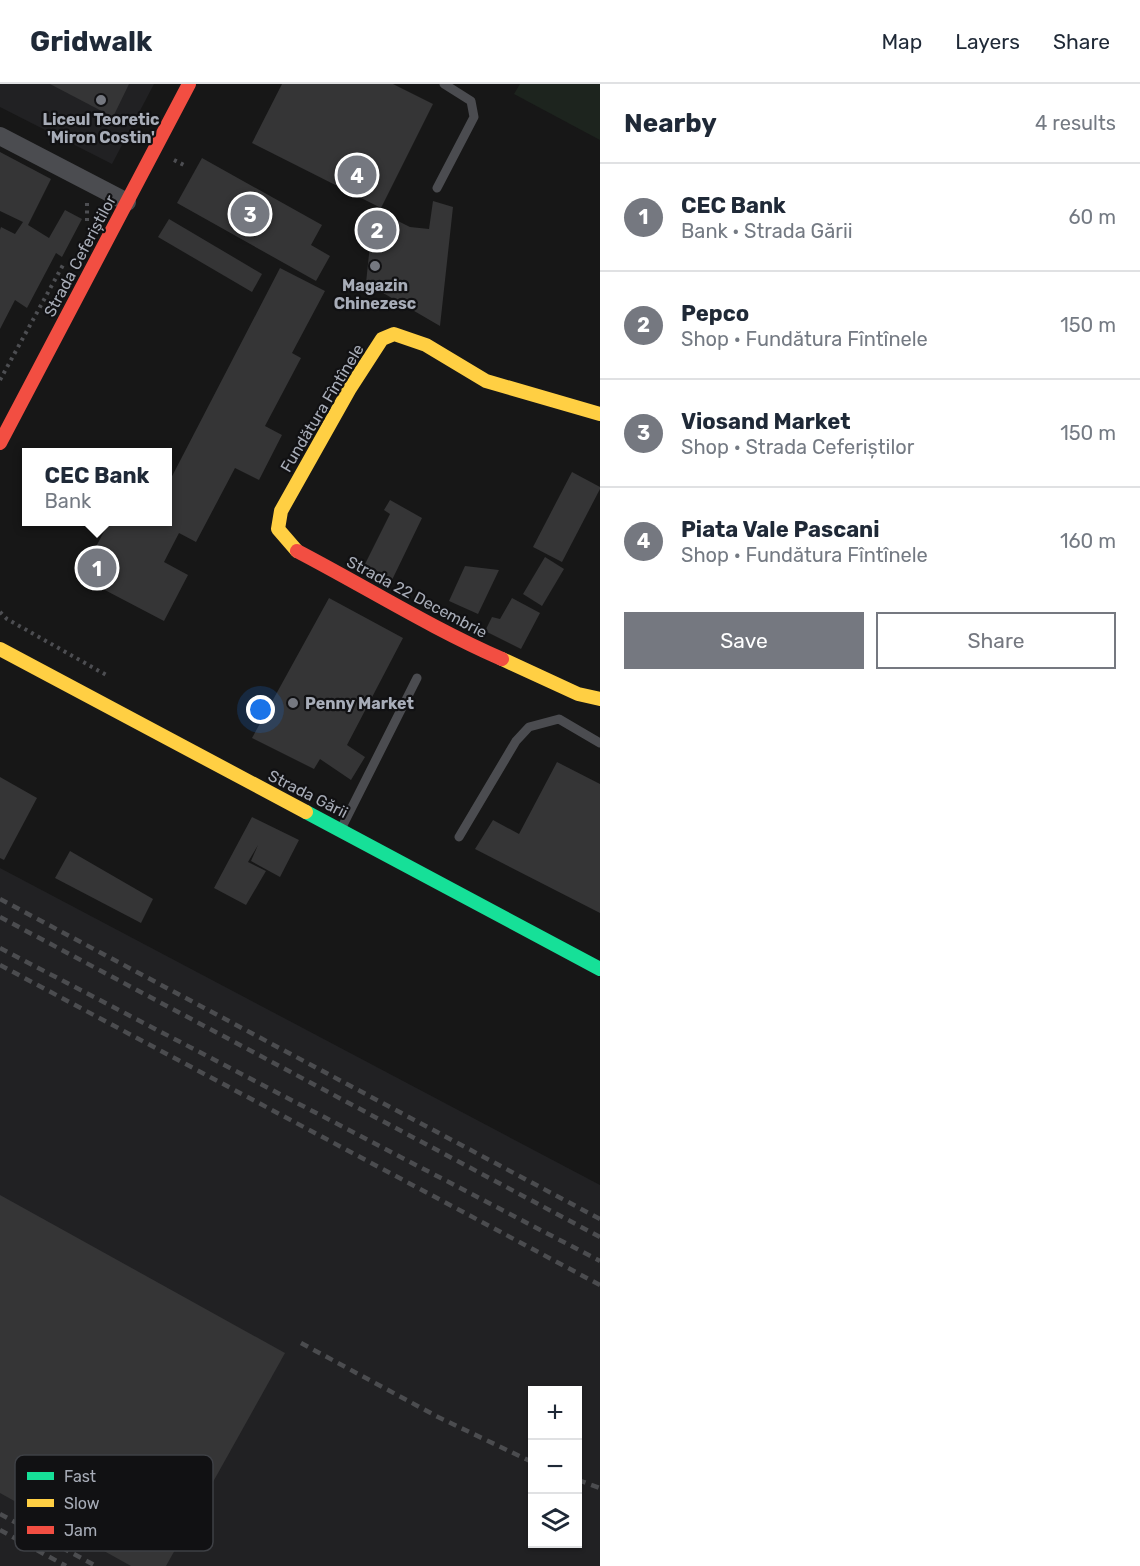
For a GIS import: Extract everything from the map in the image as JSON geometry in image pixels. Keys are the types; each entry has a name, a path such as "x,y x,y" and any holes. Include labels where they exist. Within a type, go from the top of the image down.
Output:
{"street":[{"name":"Strada Ceferiștilor","path":"0,443 189,84"},
{"path":"0,136 127,202"},
{"name":"Fundătura Fîntînele","path":"282,511 349,390 382,339 394,334 426,345 486,381 600,414"},
{"name":"Strada 22 Decembrie","path":"282,511 278,529 289,545 300,554 364,586 441,632 578,694 600,699"},
{"name":"Strada Gării","path":"0,649 600,969"}],"lane":[{"path":"437,188 474,117 471,100 444,84"},
{"path":"341,829 417,678"},
{"path":"459,837 516,741 529,727 559,719 600,742"}],"path":[{"path":"82,230 88,220 86,195"},
{"path":"0,381 66,260"},
{"path":"0,612 7,619 119,682"}],"shaded area":[{"path":"0,84 154,84 112,164 0,107"},
{"path":"520,84 600,84 600,140 514,94"},
{"path":"0,868 600,1185 600,1566 0,1566"}],"building":[{"name":"Liceul Teoretic 'Miron Costin'","path":"50,84 129,84 113,117"},
{"path":"282,84 393,84 433,104 381,208 252,143"},
{"path":"0,152 51,179 28,225 49,238 65,210 82,219 62,257 56,253 27,308 15,300 0,329 0,230 1,227 15,234 23,222 0,211"},
{"path":"202,158 322,225 311,245 330,256 316,281 177,203"},
{"path":"433,201 453,207 440,326 366,283 373,216 392,218 410,227 429,229"},
{"path":"169,219 262,274 252,292 158,237"},
{"path":"280,268 325,291 292,353 301,358 265,426 282,435 259,480 235,468 196,542 179,533 164,562 188,575 164,621 80,577 107,526 172,526 172,476"},
{"path":"572,472 600,489 562,562 533,547"},
{"path":"390,500 422,518 392,580 365,564 390,514 384,510"},
{"path":"545,557 564,569 542,606 523,594"},
{"path":"465,566 499,570 478,614 449,601"},
{"path":"329,598 403,638 347,745 365,757 351,780 320,759 314,769 252,738"},
{"path":"512,598 540,613 521,649 485,631 492,617 500,619"},
{"path":"557,762 600,784 600,913 475,849 493,820 519,834"},
{"path":"0,777 37,798 4,860 0,858"},
{"path":"252,817 299,840 280,877 251,861 258,845 248,862 266,871 246,905 214,888"},
{"path":"70,851 153,899 141,923 55,878"},
{"path":"0,1195 285,1353 213,1482 213,1455 15,1455 15,1501 0,1493"},
{"path":"104,1551 174,1551 166,1566 131,1566"}],"railway":[{"path":"0,899 600,1219"},
{"path":"0,917 600,1237"},
{"path":"0,948 600,1261"},
{"path":"0,965 600,1285"},
{"path":"301,1343 438,1417 528,1460"},
{"path":"582,1481 600,1488"},
{"path":"0,1514 15,1522"},
{"path":"0,1530 15,1538"},
{"path":"38,1551 66,1566"},
{"path":"68,1551 96,1566"}],"traffic: fast":[{"path":"306,812 600,969"}],"traffic: slow":[{"path":"297,551 278,529 281,511 349,390 382,339 394,334 426,345 486,381 600,414"},
{"path":"0,649 306,812"},
{"path":"502,659 578,694 600,699"}],"traffic: jam":[{"path":"0,443 189,84"},
{"path":"297,551 424,621 502,659"}],"place":[{"name":"Liceul Teoretic 'Miron Costin'","path":"101,100"},
{"name":"Piata Vale Pascani","path":"357,175"},
{"name":"Viosand Market","path":"250,214"},
{"name":"Pepco","path":"377,230"},
{"name":"Magazin Chinezesc","path":"375,266"},
{"name":"CEC Bank","path":"97,568"},
{"name":"Penny Market","path":"293,703"}]}
